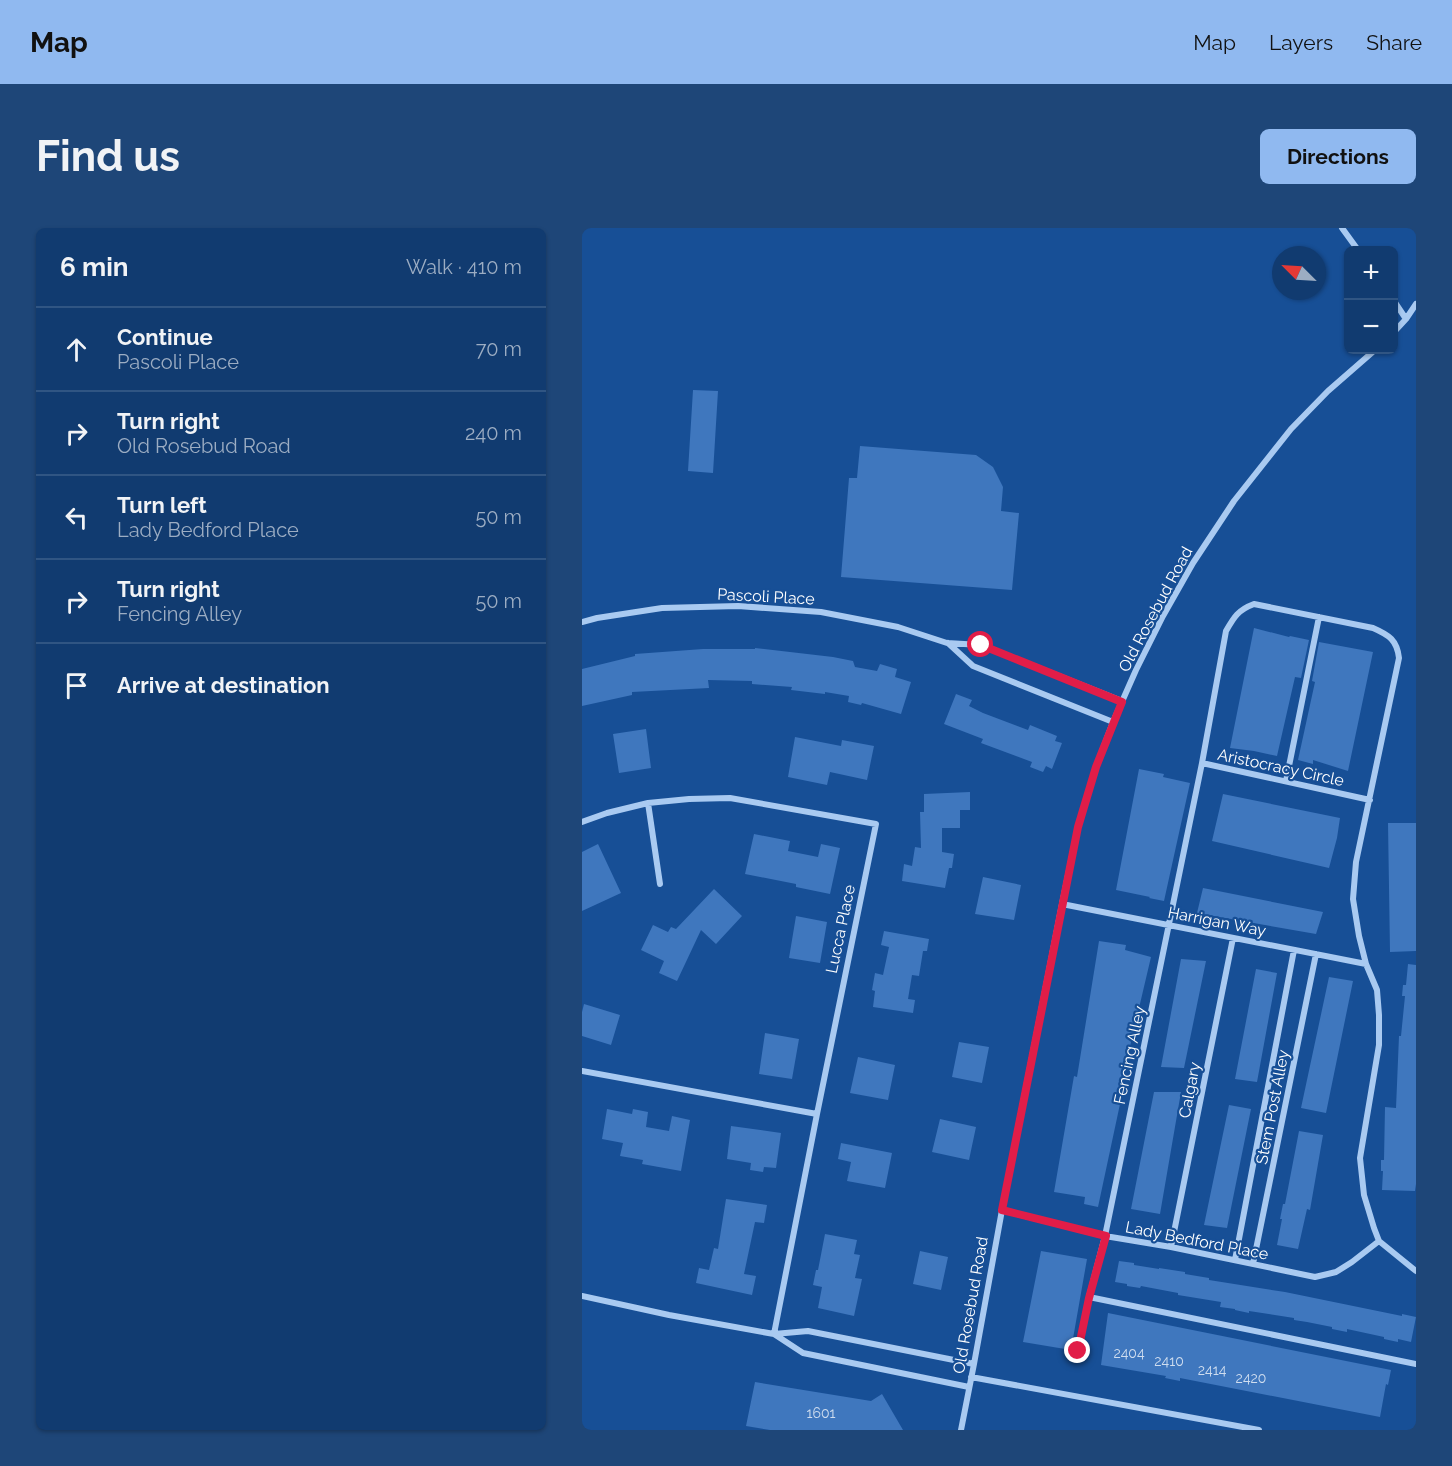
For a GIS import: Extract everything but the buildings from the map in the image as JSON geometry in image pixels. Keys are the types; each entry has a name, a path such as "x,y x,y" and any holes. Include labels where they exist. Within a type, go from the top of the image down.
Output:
{"street":[{"path":"1342,228 1355,246"},
{"path":"1398,328 1416,304"},
{"path":"1398,307 1406,319"},
{"path":"1406,319 1416,314"},
{"name":"Old Rosebud Road","path":"961,1430 1078,827 1096,767 1113,722 1163,616 1193,563 1234,501 1291,429 1328,391 1370,354"},
{"name":"Aristocracy Circle","path":"1370,800 1202,763 1226,631 1233,618 1244,608 1254,604 1373,628 1385,633 1398,649 1399,658 1370,800 1356,862 1353,899 1366,964 1377,990 1379,1015 1379,1045 1360,1158 1364,1196 1379,1241"},
{"name":"Pascoli Place","path":"582,622 662,608 738,606 821,612 898,627 947,643 981,645 1122,702"},
{"path":"1286,781 1319,617"},
{"name":"Pascoli Place","path":"947,643 973,666 1113,722"},
{"name":"Fencing Alley","path":"1078,1351 1089,1298 1106,1236 1202,763"},
{"name":"Lucca Place","path":"582,822 648,803 730,798 876,824 774,1334"},
{"path":"648,803 660,884"},
{"name":"Harrigan Way","path":"1062,904 1366,964"},
{"name":"Calgary","path":"1171,1247 1233,938"},
{"name":"Stem Post Alley","path":"1235,1260 1294,950"},
{"name":"Stem Post Alley","path":"1253,1264 1316,954"},
{"path":"582,1071 817,1114"},
{"name":"Lady Bedford Place","path":"1002,1210 1106,1236 1315,1277 1336,1272 1379,1241"},
{"path":"1379,1241 1416,1271"},
{"path":"582,1296 774,1334 808,1331 974,1364"},
{"path":"1089,1298 1416,1364"},
{"path":"774,1334 803,1353 969,1387"},
{"path":"971,1377 1259,1430"}],"route":[{"path":"981,645 1122,702 1096,767 1078,827 1002,1210 1106,1236 1089,1298 1078,1351"}]}
